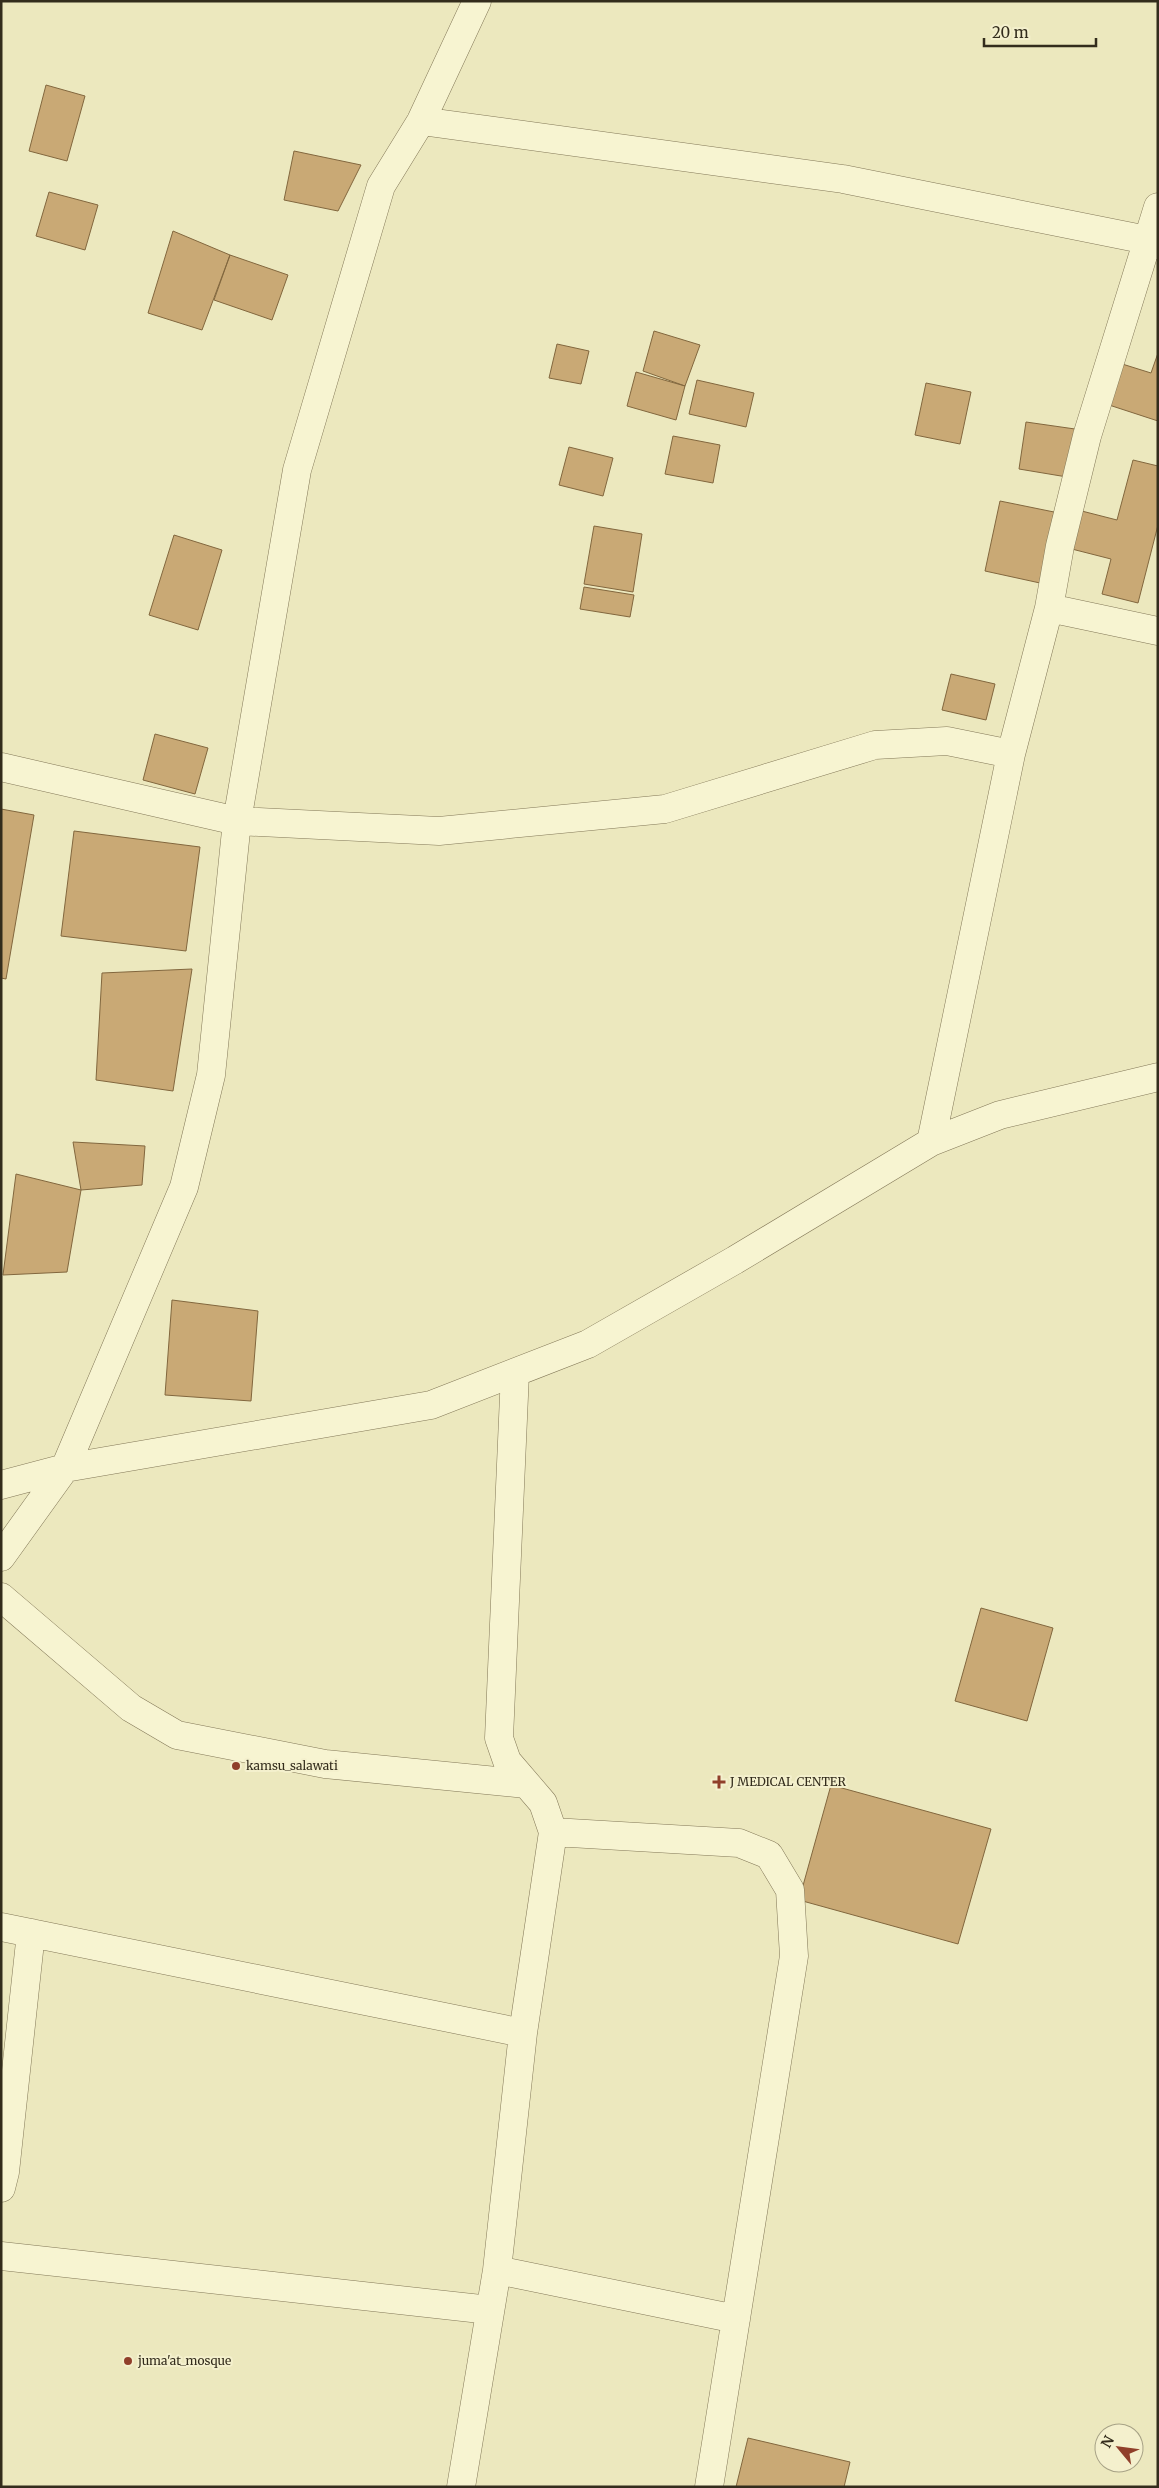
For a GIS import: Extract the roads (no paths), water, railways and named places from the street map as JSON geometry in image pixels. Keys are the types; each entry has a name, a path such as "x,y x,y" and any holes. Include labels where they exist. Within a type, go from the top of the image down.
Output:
{"street":[{"path":"1,1557 65,1468 184,1187 211,1074 237,821 298,470 381,186 422,121 477,1"},
{"path":"422,121 843,179 1153,242"},
{"path":"931,1142 1011,754 1049,608 1060,546 1087,436 1153,242 1158,207"},
{"path":"1049,608 1158,631"},
{"path":"1,767 237,821 440,831 665,809 875,745 947,741 1011,754"},
{"path":"1,1485 65,1468 431,1406 588,1344 735,1260 931,1142 1000,1115 1158,1077"},
{"path":"461,2487 497,2270 523,2033 553,1832 543,1803 506,1761 499,1738 515,1373"},
{"path":"1,1597 131,1708 177,1736 325,1764 526,1784"},
{"path":"553,1832 739,1843 769,1855 790,1890 794,1956 709,2487"},
{"path":"1,1927 523,2033"},
{"path":"1,2188 31,1933"},
{"path":"1,2256 490,2310"},
{"path":"497,2270 736,2320"}],"place":[{"name":"kamsu_salawati","path":"236,1766"},
{"name":"J MEDICAL CENTER","path":"719,1782"},
{"name":"juma'at_mosque","path":"128,2361"}]}
